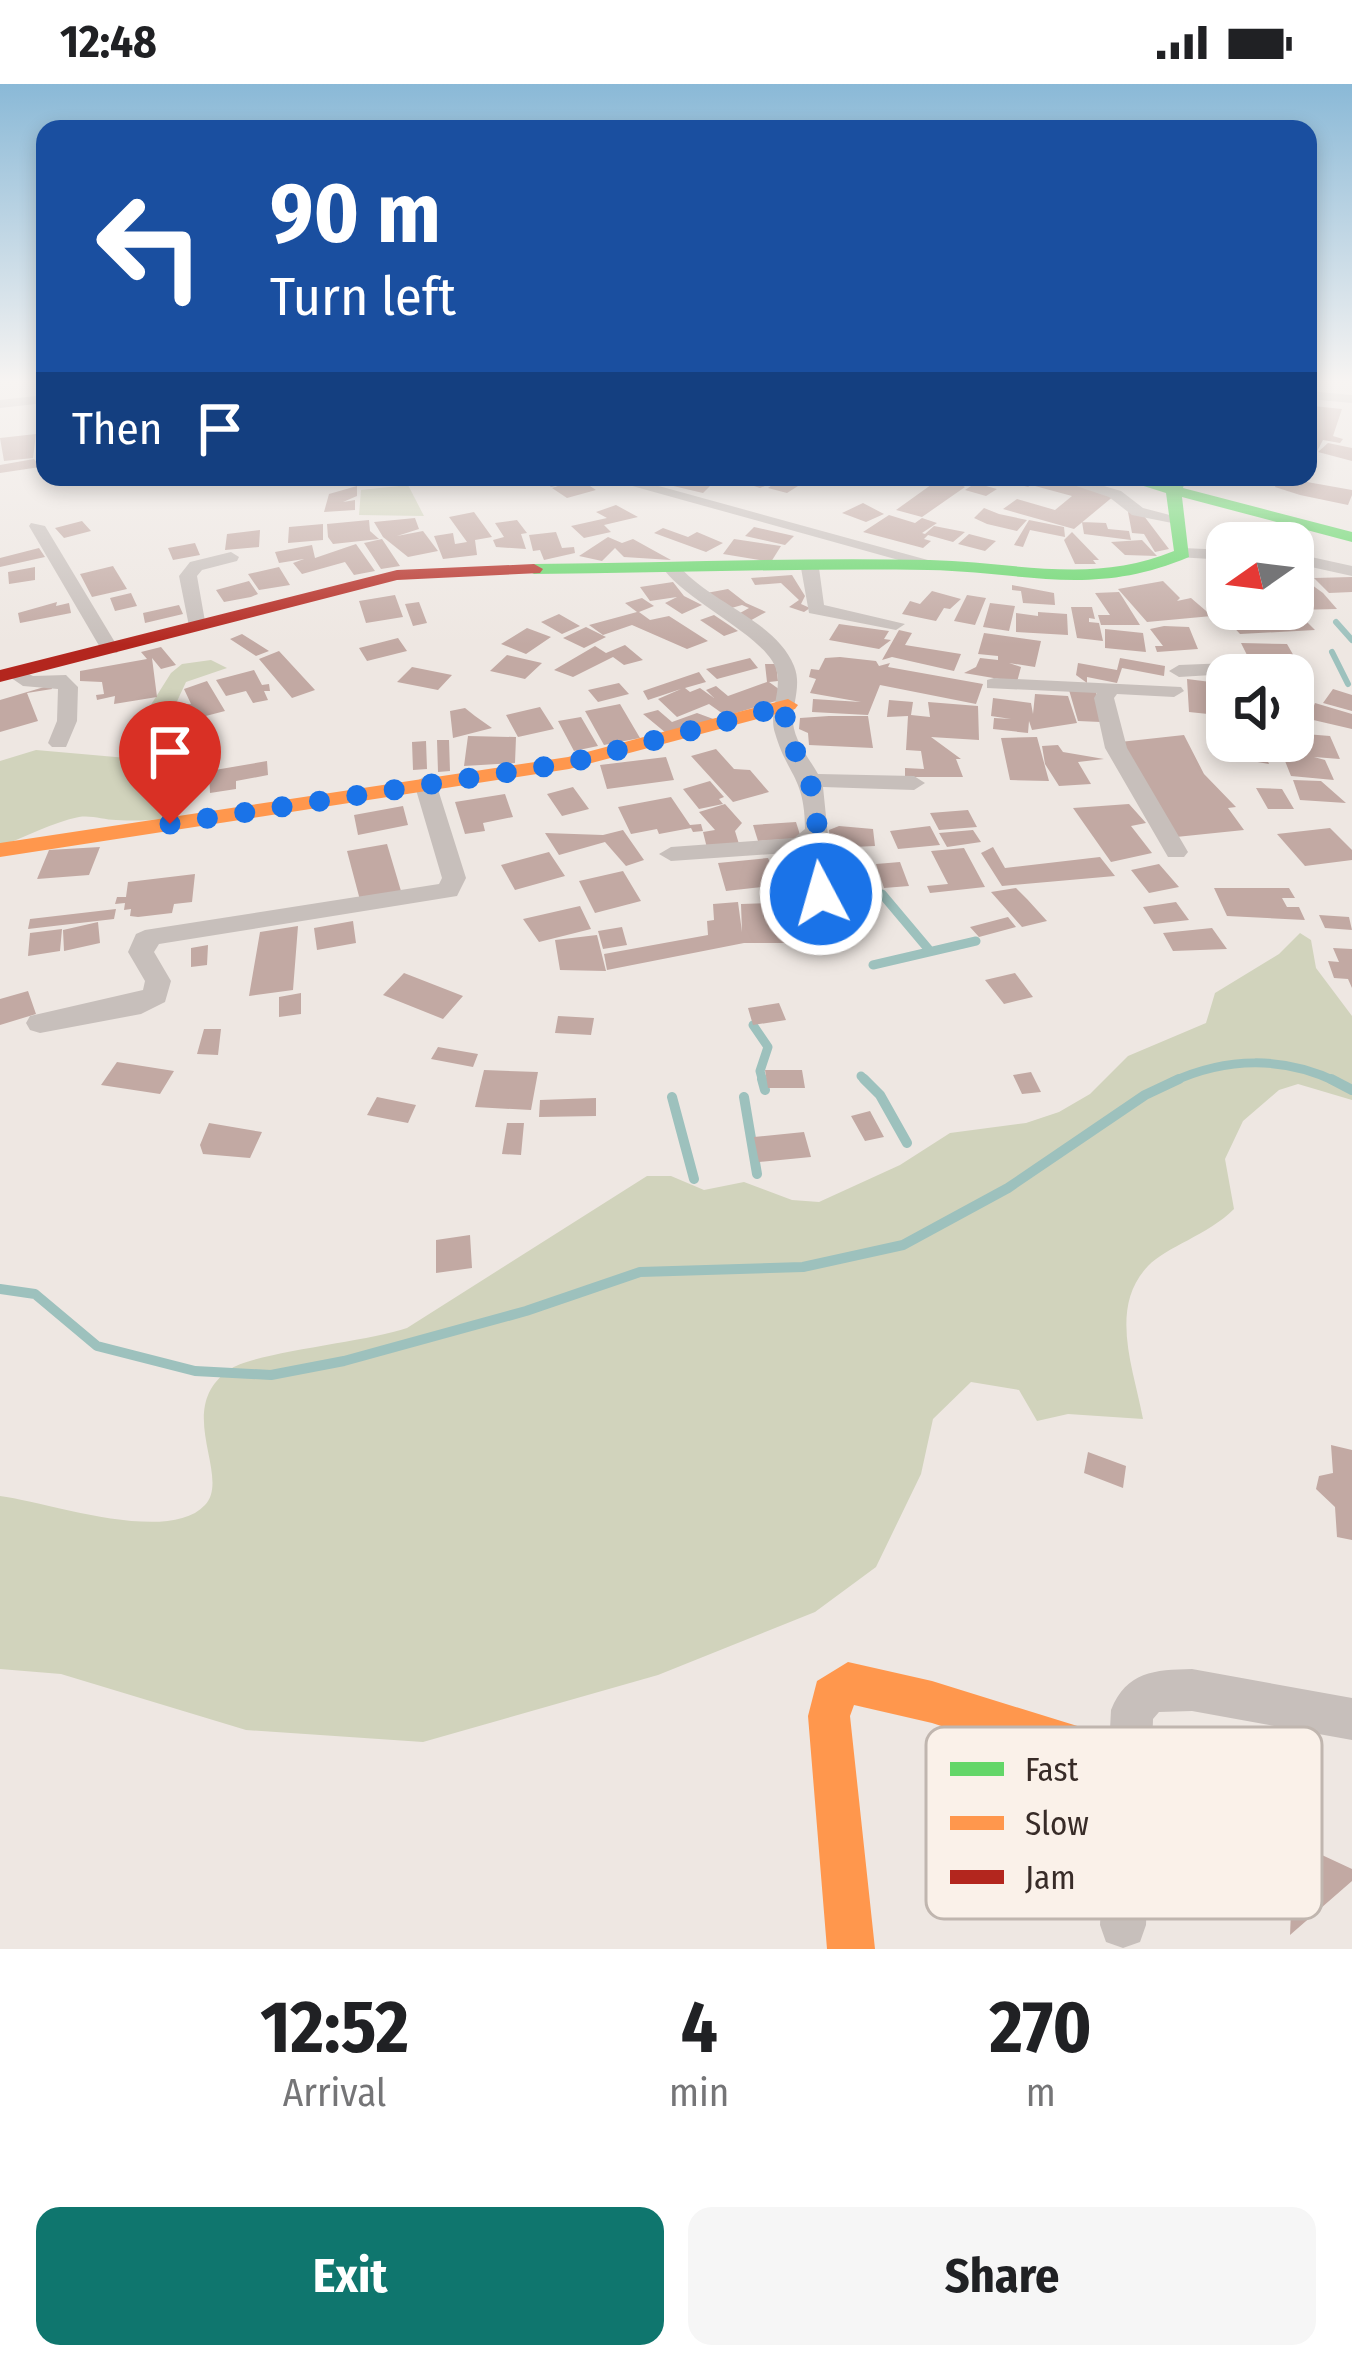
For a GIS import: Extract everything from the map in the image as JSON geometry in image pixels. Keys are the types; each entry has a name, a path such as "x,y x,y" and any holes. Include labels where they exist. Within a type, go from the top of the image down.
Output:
{"main road":[{"path":"1175,492 1352,522"},
{"path":"1175,492 1352,537"},
{"path":"7,674 397,575 437,570 937,565 1078,580 1150,570 1183,553 1175,492"},
{"path":"0,850 569,763 788,705"},
{"path":"851,1949 838,1848 829,1716 832,1696 848,1683 1011,1727"}],"street":[{"path":"642,486 937,565"},
{"path":"1088,486 1115,494 1138,512 1175,492"},
{"path":"37,526 110,650"},
{"path":"1183,553 1206,554"},
{"path":"197,627 188,576 196,566 231,557"},
{"path":"1314,563 1352,571"},
{"path":"810,568 814,609 896,624"},
{"path":"674,571 701,602 766,644 783,661 788,705 783,727 810,780 817,824 810,843 838,943"},
{"path":"7,674 30,682 59,679 68,687 67,721 59,743"},
{"path":"994,684 1112,688 1206,676"},
{"path":"1112,688 1104,698 1116,748 1176,852"},
{"path":"810,780 914,783"},
{"path":"40,1023 141,1004 156,995 158,981 141,952 146,940 154,936 448,890 454,878 425,784"},
{"path":"671,854 810,843"},
{"path":"1131,1727 1132,1710 1150,1691 1192,1690 1352,1719"},
{"path":"1123,1919 1123,1925"}],"green space":[{"path":"409,486 424,516 359,515 361,490"},
{"path":"211,660 227,668 186,682 173,710 158,718 196,735 196,779 187,806 163,819 79,817 0,846 0,761 36,750 127,758 139,748 142,719 171,673 182,664"},
{"path":"1300,933 1311,940 1316,968 1352,1016 1352,1100 1298,1084 1279,1090 1243,1121 1225,1159 1234,1209 1156,1259 1136,1283 1126,1320 1127,1340 1143,1419 1068,1414 1037,1421 1019,1390 971,1382 933,1419 921,1474 876,1567 815,1612 658,1675 423,1742 246,1730 61,1674 0,1669 0,1496 107,1518 164,1521 188,1516 205,1505 211,1492 205,1403 229,1370 262,1358 407,1328 647,1176 671,1176 704,1190 744,1182 792,1200 819,1202 900,1165 950,1133 1026,1123 1059,1112 1090,1094 1128,1056 1206,1023 1215,993 1279,954"}],"building":[{"path":"1317,484 1352,490 1352,495 1348,505 1275,487"},
{"path":"357,486 357,496 343,502 355,500 355,510 324,512 329,494"},
{"path":"590,486 596,490 567,498 552,488"},
{"path":"673,486 710,486 703,493"},
{"path":"771,486 798,486 787,493"},
{"path":"929,486 965,487 922,517 896,510"},
{"path":"971,486 997,489 986,496 965,490"},
{"path":"1035,486 1081,486 1115,495 1074,529 1003,509 1017,499 1055,510 1072,496"},
{"path":"863,503 884,514 866,522 842,513"},
{"path":"616,505 638,517 604,525 611,532 584,538 571,526 607,518 596,512"},
{"path":"984,508 1027,520 1017,531 987,524 974,518"},
{"path":"474,512 492,537 475,540 477,555 443,559 434,536 453,533 455,544 467,542 449,517"},
{"path":"1128,512 1144,516 1169,549 1155,552 1144,534 1132,533"},
{"path":"889,515 915,523 922,518 937,523 925,534 934,526 965,532 953,542 928,535 924,539 931,541 923,548 863,532"},
{"path":"415,518 419,529 397,536 423,531 438,551 408,557 383,537 374,522"},
{"path":"369,520 370,531 379,539 333,544 328,537 327,524"},
{"path":"517,520 527,533 521,534 526,549 496,547 493,540 504,537 495,523"},
{"path":"1029,520 1064,527 1065,537 1030,530 1023,547 1014,545"},
{"path":"82,521 91,531 64,538 55,528"},
{"path":"1082,522 1129,531 1131,540 1084,534"},
{"path":"323,524 323,540 288,543 289,527"},
{"path":"754,527 794,536 785,545 745,536"},
{"path":"663,528 688,537 697,532 723,543 706,552 654,533"},
{"path":"260,530 259,547 225,550 227,534"},
{"path":"556,532 562,548 574,547 575,553 544,560 540,550 533,551 529,535"},
{"path":"1072,532 1099,560 1093,560 1096,564 1075,564 1064,540"},
{"path":"969,534 996,541 985,551 958,544"},
{"path":"608,537 622,543 633,539 671,560 624,557 615,548 602,561 579,556"},
{"path":"382,539 400,566 381,569 364,543"},
{"path":"734,539 781,546 771,562 723,554"},
{"path":"1142,540 1157,556 1125,555 1111,542"},
{"path":"195,543 200,555 173,560 168,548"},
{"path":"356,544 375,571 354,575 345,562 302,574 293,563 304,559 279,563 275,552 312,545 315,558"},
{"path":"39,548 45,557 0,567 0,558"},
{"path":"113,566 127,589 92,597 80,574"},
{"path":"35,567 35,580 9,584 8,572"},
{"path":"279,567 290,585 259,590 248,574"},
{"path":"792,575 805,596 801,604 810,608 804,612 789,607 799,600 781,583 755,585 751,578"},
{"path":"1352,577 1352,592 1329,593 1314,578"},
{"path":"249,581 258,594 251,597 224,602 216,590"},
{"path":"1163,581 1180,598 1177,601 1191,598 1206,617 1147,622 1118,589"},
{"path":"673,582 684,596 702,605 682,614 665,603 677,597 650,601 640,587"},
{"path":"1012,585 1054,593 1055,605 1023,603 1021,591 1012,590"},
{"path":"1314,586 1323,593 1337,609 1314,610"},
{"path":"728,589 766,612 746,623 740,613 749,608 742,605 721,611 701,594"},
{"path":"932,591 961,599 950,609 944,608 936,621 902,614 910,601 920,604"},
{"path":"1119,592 1140,625 1101,625 1098,615 1110,615 1095,593"},
{"path":"131,593 137,606 115,611 110,598"},
{"path":"395,595 403,617 366,623 359,601"},
{"path":"967,595 986,598 975,625 954,621"},
{"path":"642,598 654,606 639,612 650,620 669,616 708,641 687,649 632,625 603,635 589,625 637,612 625,603"},
{"path":"57,602 56,606 69,603 71,613 20,623 18,613"},
{"path":"419,602 427,623 413,626 405,604"},
{"path":"990,603 1015,606 1009,631 983,627"},
{"path":"179,605 183,614 145,623 143,613"},
{"path":"1071,607 1092,607 1095,619 1089,622 1099,623 1103,641 1077,638"},
{"path":"1038,612 1067,614 1068,635 1016,632 1016,613 1038,616"},
{"path":"559,614 580,626 562,634 541,622"},
{"path":"714,615 738,631 724,636 700,620"},
{"path":"839,624 889,631 884,639 891,640 879,649 829,640"},
{"path":"586,627 606,637 584,648 563,638"},
{"path":"1189,627 1198,649 1157,652 1155,646 1163,646 1150,629"},
{"path":"527,628 551,637 526,654 501,644"},
{"path":"1105,629 1143,633 1146,652 1105,648"},
{"path":"899,630 912,633 905,645 961,654 954,671 892,657 882,660"},
{"path":"1236,630 1315,630 1240,634"},
{"path":"984,633 1041,641 1035,667 1009,663 1021,667 1017,682 964,673 976,667 980,658 998,660 998,656 978,654"},
{"path":"242,634 269,651 256,656 230,639"},
{"path":"398,638 407,651 367,661 359,648"},
{"path":"1241,643 1287,644 1293,654 1246,654"},
{"path":"625,645 643,660 624,665 613,657 573,677 554,670 595,646 606,653"},
{"path":"161,647 176,665 161,669 152,658 157,697 114,704 115,696 97,700 96,695 104,694 102,682 80,681 80,671 147,659 141,652"},
{"path":"279,651 315,690 292,698 259,659"},
{"path":"507,655 542,663 525,679 490,671"},
{"path":"750,658 758,668 717,679 706,669"},
{"path":"825,658 983,684 976,704 880,685 868,715 812,712 813,699 861,702 810,693 816,679 809,677 811,669 819,670"},
{"path":"1120,658 1165,666 1164,676 1122,668 1117,683 1087,677 1087,683 1076,675 1078,663 1117,670"},
{"path":"765,664 776,664 778,681 769,682 783,692 776,701 726,716 709,704 677,717 658,699 681,689 648,700 643,691 699,672 706,682 685,688 690,692 700,688 714,698 706,690 716,686 728,696 767,682"},
{"path":"412,667 452,675 438,690 397,682"},
{"path":"254,670 262,685 269,684 270,691 264,691 268,700 253,703 246,691 226,696 216,680"},
{"path":"1187,679 1206,681 1206,714 1189,712"},
{"path":"207,681 225,711 198,718 186,704 191,704 184,689"},
{"path":"619,683 629,694 598,702 588,690"},
{"path":"51,685 52,689 27,693 38,721 0,732 0,700"},
{"path":"1333,689 1352,695 1352,711 1323,703"},
{"path":"1069,690 1096,691 1101,722 1078,721"},
{"path":"1035,694 1068,696 1077,723 1032,730 1029,721 1028,733 993,729 994,718 1011,719 991,716 993,698 1031,703 1033,714"},
{"path":"889,700 913,702 911,715 930,717 928,702 978,706 979,740 931,737 961,759 956,759 963,777 905,777 905,768 924,769 921,751 906,750 908,716 887,717"},
{"path":"620,704 640,738 604,745 585,711"},
{"path":"1314,706 1352,714 1352,729 1314,720"},
{"path":"540,707 554,729 518,737 506,715"},
{"path":"465,708 492,728 453,738 450,711"},
{"path":"658,710 672,722 697,713 716,720 666,733 643,714"},
{"path":"868,716 873,748 809,745 808,733 799,729 800,718"},
{"path":"581,717 598,746 574,751 558,721"},
{"path":"1184,735 1204,774 1236,807 1228,808 1244,830 1176,837 1120,742"},
{"path":"1314,735 1330,736 1340,759 1314,757"},
{"path":"468,736 516,737 515,763 464,766"},
{"path":"1037,737 1049,781 1010,780 1001,738"},
{"path":"437,740 449,740 450,771 438,772"},
{"path":"426,741 427,769 413,770 412,742"},
{"path":"1058,745 1063,752 1104,759 1078,762 1091,784 1059,786 1045,764 1042,746"},
{"path":"716,749 734,769 750,770 769,792 733,802 691,756"},
{"path":"666,757 674,780 607,789 600,765"},
{"path":"1314,757 1325,760 1334,780 1291,776 1285,762 1314,762"},
{"path":"267,761 268,775 236,781 236,789 210,793 209,771"},
{"path":"1293,780 1321,781 1346,803 1300,800"},
{"path":"710,781 724,797 719,799 723,804 699,809 683,789"},
{"path":"573,787 589,809 562,816 547,794"},
{"path":"1256,788 1282,789 1294,809 1268,809"},
{"path":"505,794 513,817 483,823 485,831 465,834 455,802"},
{"path":"671,797 690,825 701,824 703,831 691,828 659,834 657,829 631,834 618,807"},
{"path":"725,804 742,823 735,831 739,844 707,848 703,832 715,830 699,812"},
{"path":"1129,804 1146,823 1131,826 1152,853 1111,862 1073,808"},
{"path":"403,806 408,825 358,835 354,815"},
{"path":"968,810 977,827 939,830 930,813"},
{"path":"796,822 801,838 758,841 753,825"},
{"path":"839,826 873,829 875,846 830,848 829,830"},
{"path":"930,826 940,845 898,849 890,831"},
{"path":"1330,828 1352,850 1352,860 1305,866 1277,834"},
{"path":"623,830 644,860 626,866 605,842 559,855 545,833 603,835"},
{"path":"973,830 981,842 947,847 939,833"},
{"path":"387,844 401,891 360,900 347,851"},
{"path":"100,847 89,875 37,879 49,850"},
{"path":"993,847 1005,868 1100,857 1115,876 1002,886 981,853"},
{"path":"964,848 985,887 930,893 927,886 948,884 931,851"},
{"path":"549,852 565,876 515,890 501,865"},
{"path":"768,858 781,885 726,891 718,863"},
{"path":"900,862 909,886 884,888 876,864"},
{"path":"1159,864 1179,887 1149,893 1131,870"},
{"path":"623,871 641,901 595,913 579,881"},
{"path":"195,874 192,902 174,904 172,913 130,916 125,903 115,904 117,897 126,897 128,882"},
{"path":"1016,888 1047,921 1022,927 991,892"},
{"path":"1214,888 1289,888 1295,898 1282,898 1287,907 1299,907 1305,920 1227,916"},
{"path":"738,902 742,932 741,904 794,902 794,908 804,907 806,928 797,928 798,943 744,943 607,970 604,954 708,935 713,904"},
{"path":"1176,902 1189,920 1154,924 1143,907"},
{"path":"580,906 591,929 539,942 523,919"},
{"path":"116,909 114,919 28,929 30,919"},
{"path":"1319,915 1349,917 1352,930 1325,928"},
{"path":"1008,917 1016,927 979,937 970,927"},
{"path":"353,921 356,943 317,950 314,928"},
{"path":"98,922 100,943 64,951 63,930"},
{"path":"298,926 293,990 249,996 260,932"},
{"path":"622,927 627,945 603,949 598,931"},
{"path":"1212,928 1227,949 1173,951 1163,933"},
{"path":"62,929 60,951 28,956 30,933"},
{"path":"597,935 606,971 560,970 555,940"},
{"path":"208,945 207,965 191,967 191,948"},
{"path":"1333,948 1352,949 1352,988 1348,979 1334,978 1328,961 1339,962"},
{"path":"404,973 463,996 443,1019 383,995"},
{"path":"1015,973 1033,997 1004,1004 985,980"},
{"path":"28,991 36,1014 0,1025 0,999"},
{"path":"301,993 301,1014 279,1017 279,997"},
{"path":"779,1003 786,1020 753,1025 748,1008"},
{"path":"558,1016 594,1018 591,1035 555,1033"},
{"path":"204,1029 221,1029 218,1055 197,1054"},
{"path":"438,1047 478,1054 473,1067 431,1059"},
{"path":"117,1062 174,1071 160,1094 101,1085"},
{"path":"484,1070 538,1072 531,1110 475,1107"},
{"path":"765,1070 802,1070 805,1088 768,1088"},
{"path":"1031,1072 1041,1092 1022,1094 1013,1075"},
{"path":"377,1097 416,1105 408,1123 367,1115"},
{"path":"596,1098 596,1116 539,1117 540,1100"},
{"path":"870,1111 884,1137 865,1141 851,1116"},
{"path":"209,1123 262,1132 250,1158 203,1154 200,1145"},
{"path":"507,1123 524,1123 521,1155 502,1154"},
{"path":"804,1132 811,1157 759,1162 754,1137"},
{"path":"470,1235 472,1268 436,1273 436,1240"},
{"path":"1331,1445 1352,1450 1352,1540 1337,1537 1335,1507 1316,1489 1319,1476 1333,1473"},
{"path":"1088,1452 1126,1466 1123,1488 1084,1473"},
{"path":"1322,1855 1352,1869 1352,1881 1322,1907"},
{"path":"1291,1919 1308,1919 1290,1935"}],"waterway":[{"path":"1336,622 1352,640"},
{"path":"1332,652 1348,684"},
{"path":"882,894 930,951"},
{"path":"873,965 976,941"},
{"path":"753,1025 768,1047 760,1071 763,1082"},
{"path":"1176,1080 1213,1068 1255,1063 1296,1068 1336,1082"},
{"path":"861,1076 880,1095 907,1143"},
{"path":"762,1079 765,1090"},
{"path":"1331,1079 1336,1082"},
{"path":"0,1289 35,1294 97,1346 195,1371 271,1375 344,1361 526,1311 640,1272 803,1267 903,1245 1008,1188 1145,1095 1176,1080"},
{"path":"1172,1082 1176,1080"},
{"path":"1336,1082 1352,1090"},
{"path":"672,1097 694,1179"},
{"path":"744,1097 757,1174"}],"traffic: fast":[{"path":"1157,486 1352,537"},
{"path":"534,569 931,565 1058,576 1120,574 1183,553 1173,491 1177,486"}],"traffic: slow":[{"path":"0,850 569,763 788,705"},
{"path":"851,1949 829,1716 832,1696 848,1683 1011,1727"}],"traffic: jam":[{"path":"0,676 397,575 534,569"}],"route":[{"path":"170,824 569,763 788,705 783,727 810,780 817,824 810,843 821,894"}]}
